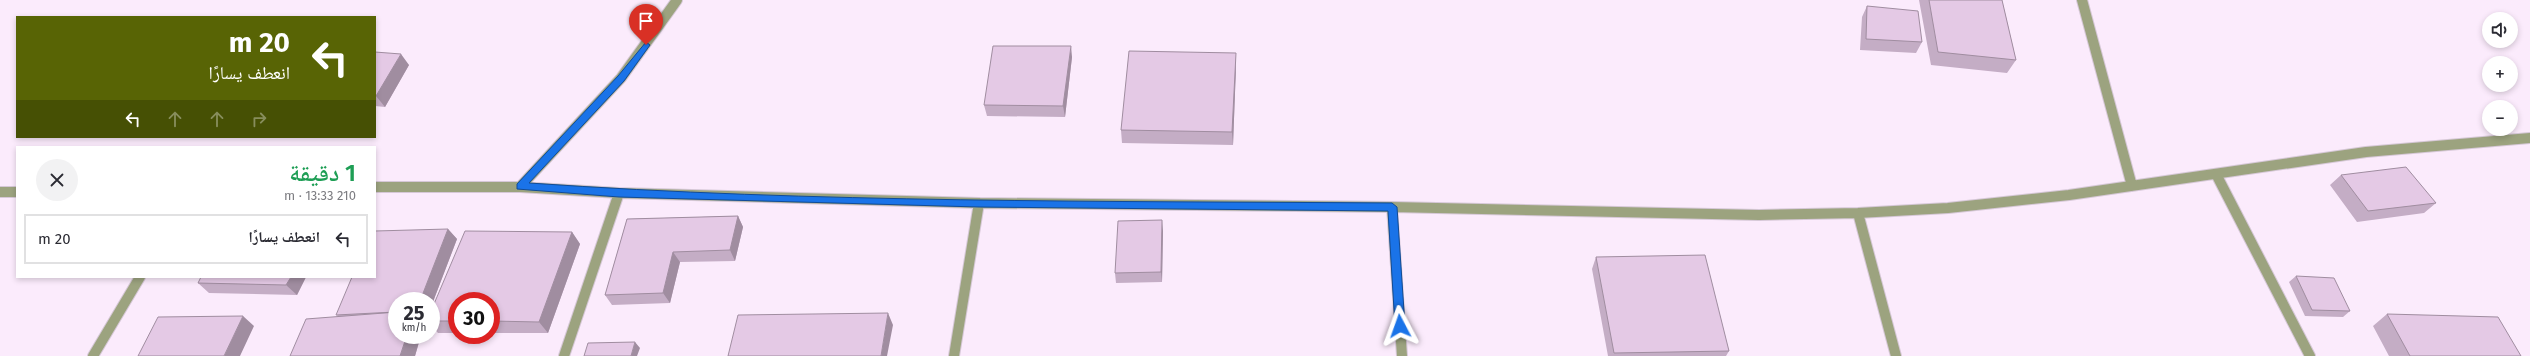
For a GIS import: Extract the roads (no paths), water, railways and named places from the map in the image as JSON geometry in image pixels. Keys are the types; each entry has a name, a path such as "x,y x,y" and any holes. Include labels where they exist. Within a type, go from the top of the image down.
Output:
{"street":[{"path":"520,186 621,78 676,0"},
{"path":"2082,0 2132,186"},
{"path":"376,186 520,186 619,193 979,204 1392,207 1759,215 1858,213 1956,207 2132,186 2366,152 2530,138"},
{"path":"2216,174 2310,356"},
{"path":"0,192 16,192"},
{"path":"564,356 619,193"},
{"path":"954,356 979,204"},
{"path":"1392,207 1402,356"},
{"path":"1858,213 1896,356"},
{"path":"93,356 139,278"}]}
